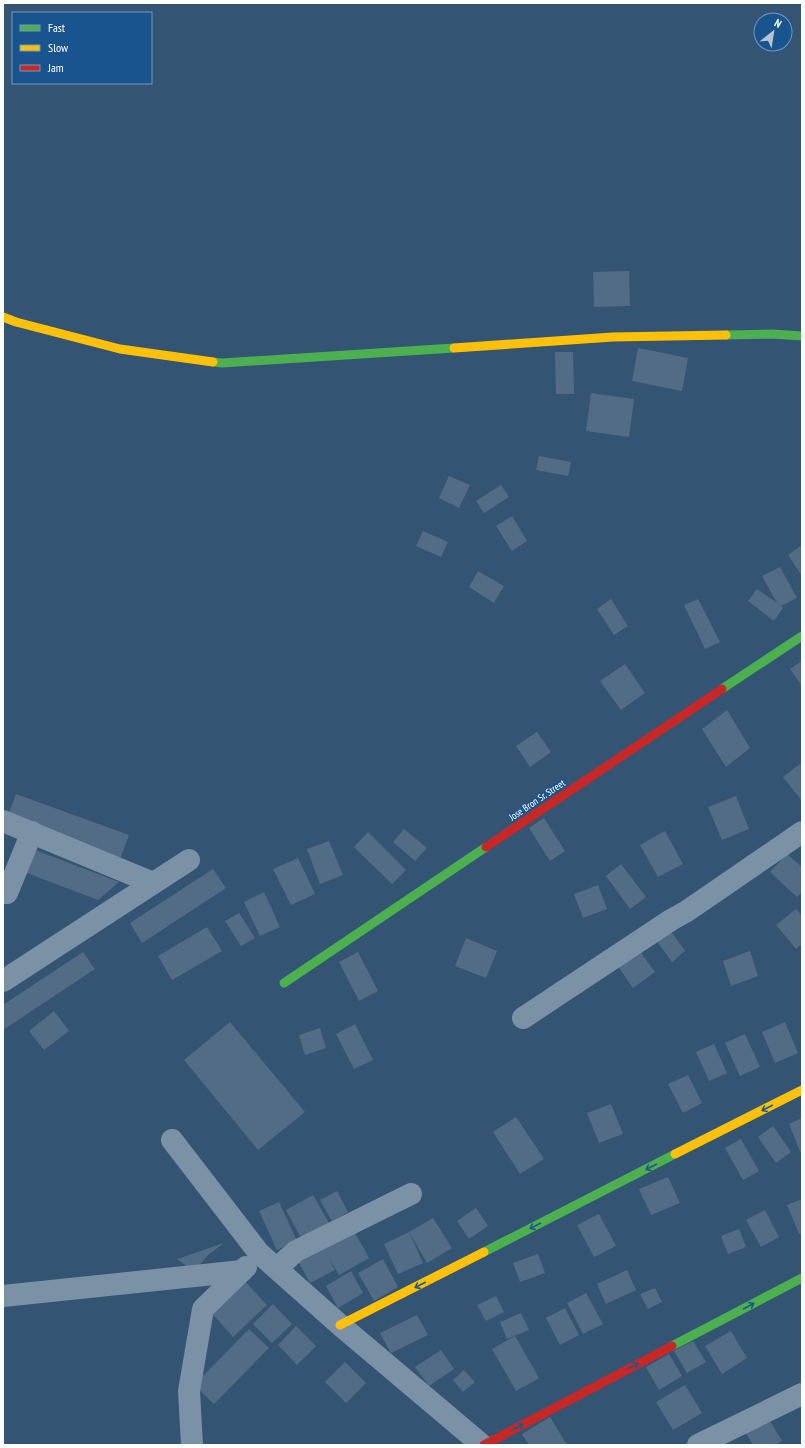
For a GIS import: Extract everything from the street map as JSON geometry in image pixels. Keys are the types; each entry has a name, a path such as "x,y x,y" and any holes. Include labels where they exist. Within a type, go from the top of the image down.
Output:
{"street":[{"path":"3,317 16,322 120,349 222,363 612,337 772,334 802,336"},
{"name":"Jose Bron Sr. Street","path":"284,983 802,636"},
{"path":"3,821 153,883"},
{"path":"7,893 32,832"},
{"path":"523,1018 671,920 687,911 802,832"},
{"path":"3,981 189,860"},
{"path":"340,1325 802,1090"},
{"path":"172,1140 259,1253 340,1325 483,1445 802,1278"},
{"path":"277,1268 296,1251 411,1194"},
{"path":"192,1445 189,1391 203,1309 259,1253"},
{"path":"3,1296 242,1271"},
{"path":"698,1445 802,1394"}],"building":[{"path":"629,271 630,306 594,307 593,272"},
{"path":"638,348 688,358 682,391 632,381"},
{"path":"555,352 573,352 574,394 556,394"},
{"path":"591,393 634,399 629,437 586,431"},
{"path":"539,456 571,462 568,476 536,470"},
{"path":"449,476 470,485 459,508 439,498"},
{"path":"501,485 509,497 484,513 476,501"},
{"path":"512,516 527,541 512,551 496,526"},
{"path":"423,531 448,542 441,557 416,546"},
{"path":"802,545 802,576 788,555"},
{"path":"780,567 797,598 781,606 783,608 774,621 748,601 757,589 777,603 762,576"},
{"path":"478,571 504,586 494,603 469,587"},
{"path":"611,599 628,626 614,635 597,609"},
{"path":"698,599 720,642 705,649 684,605"},
{"path":"802,661 802,686 790,669"},
{"path":"625,664 645,693 621,710 600,681"},
{"path":"727,710 750,748 726,767 702,729"},
{"path":"537,732 551,752 530,767 516,746"},
{"path":"800,764 802,767 802,801 783,777"},
{"path":"16,794 129,835 120,859 7,818"},
{"path":"736,796 749,829 722,840 708,807"},
{"path":"544,818 565,851 550,861 529,828"},
{"path":"404,829 427,848 415,861 393,842"},
{"path":"665,831 683,864 658,877 640,845"},
{"path":"368,832 406,870 392,884 354,847"},
{"path":"329,841 343,875 320,884 307,849"},
{"path":"27,847 119,882 98,900 19,870"},
{"path":"787,854 802,867 802,892 797,897 770,872"},
{"path":"298,858 315,894 291,905 273,869"},
{"path":"621,864 646,897 630,909 606,876"},
{"path":"213,869 226,888 142,943 130,923"},
{"path":"598,885 607,909 583,918 574,894"},
{"path":"264,892 280,927 260,936 244,902"},
{"path":"796,909 802,916 802,944 796,949 776,925"},
{"path":"239,913 255,938 241,946 225,921"},
{"path":"207,927 222,951 172,980 158,956"},
{"path":"668,927 685,951 672,962 654,937"},
{"path":"466,938 497,951 486,978 455,966"},
{"path":"636,946 655,972 633,988 615,962"},
{"path":"750,951 758,976 731,986 723,961"},
{"path":"83,952 95,969 3,1030 3,1005"},
{"path":"358,952 378,991 359,1001 339,962"},
{"path":"54,1011 69,1031 44,1050 29,1031"},
{"path":"230,1022 305,1112 258,1150 184,1060"},
{"path":"785,1022 798,1053 775,1063 762,1032"},
{"path":"355,1024 373,1060 354,1069 336,1034"},
{"path":"320,1028 326,1048 305,1055 299,1035"},
{"path":"745,1034 760,1067 740,1076 725,1043"},
{"path":"714,1044 727,1073 709,1081 696,1052"},
{"path":"688,1075 702,1103 683,1113 668,1084"},
{"path":"611,1104 623,1134 599,1143 587,1113"},
{"path":"516,1117 544,1159 520,1174 493,1132"},
{"path":"802,1118 802,1156 789,1124"},
{"path":"773,1126 791,1152 776,1163 758,1137"},
{"path":"741,1139 759,1171 743,1180 725,1148"},
{"path":"668,1177 680,1203 651,1215 639,1189"},
{"path":"337,1191 348,1212 332,1221 320,1200"},
{"path":"313,1195 329,1223 301,1238 286,1210"},
{"path":"802,1199 802,1233 799,1234 787,1205"},
{"path":"279,1202 297,1241 277,1250 259,1211"},
{"path":"476,1208 488,1226 469,1239 457,1221"},
{"path":"765,1210 779,1237 761,1247 746,1220"},
{"path":"599,1214 616,1246 594,1257 577,1225"},
{"path":"433,1218 452,1248 427,1263 409,1232"},
{"path":"739,1229 746,1247 728,1254 721,1236"},
{"path":"354,1231 369,1258 339,1275 328,1256 335,1270 310,1283 298,1261"},
{"path":"409,1232 423,1263 398,1274 384,1244"},
{"path":"224,1243 208,1255 194,1272 177,1259"},
{"path":"538,1254 545,1273 520,1282 513,1263"},
{"path":"383,1259 398,1287 374,1301 358,1273"},
{"path":"627,1270 636,1290 606,1304 597,1284"},
{"path":"351,1271 363,1293 338,1308 326,1286"},
{"path":"243,1279 267,1305 233,1337 209,1310"},
{"path":"655,1288 662,1302 648,1309 640,1294"},
{"path":"586,1293 603,1324 583,1334 567,1303"},
{"path":"496,1296 504,1312 486,1321 477,1305"},
{"path":"273,1304 292,1324 272,1343 253,1324"},
{"path":"565,1308 579,1335 560,1345 546,1318"},
{"path":"521,1313 529,1330 507,1339 500,1322"},
{"path":"417,1315 428,1335 391,1353 380,1333"},
{"path":"296,1326 316,1346 297,1365 278,1345"},
{"path":"249,1329 269,1348 214,1404 194,1385"},
{"path":"731,1331 747,1358 722,1374 705,1346"},
{"path":"515,1336 539,1378 516,1391 492,1349"},
{"path":"693,1341 706,1362 687,1373 674,1351"},
{"path":"441,1350 454,1369 429,1386 415,1367"},
{"path":"669,1354 682,1376 659,1390 646,1367"},
{"path":"345,1362 366,1383 346,1403 325,1382"},
{"path":"464,1370 475,1382 463,1392 453,1380"},
{"path":"685,1385 702,1413 673,1430 656,1402"},
{"path":"767,1416 782,1441 775,1445 753,1445 744,1430"},
{"path":"550,1417 567,1445 529,1445 522,1434"}],"traffic: fast":[{"path":"726,335 772,334 802,336"},
{"path":"213,362 222,363 454,348"},
{"path":"722,689 802,636"},
{"path":"284,983 486,847"},
{"path":"484,1252 675,1154"},
{"path":"672,1346 802,1278"}],"traffic: slow":[{"path":"3,317 16,322 120,349 213,362"},
{"path":"454,348 613,337 726,335"},
{"path":"675,1154 802,1090"},
{"path":"340,1325 484,1252"}],"traffic: jam":[{"path":"486,847 722,689"},
{"path":"484,1445 672,1346"}]}
